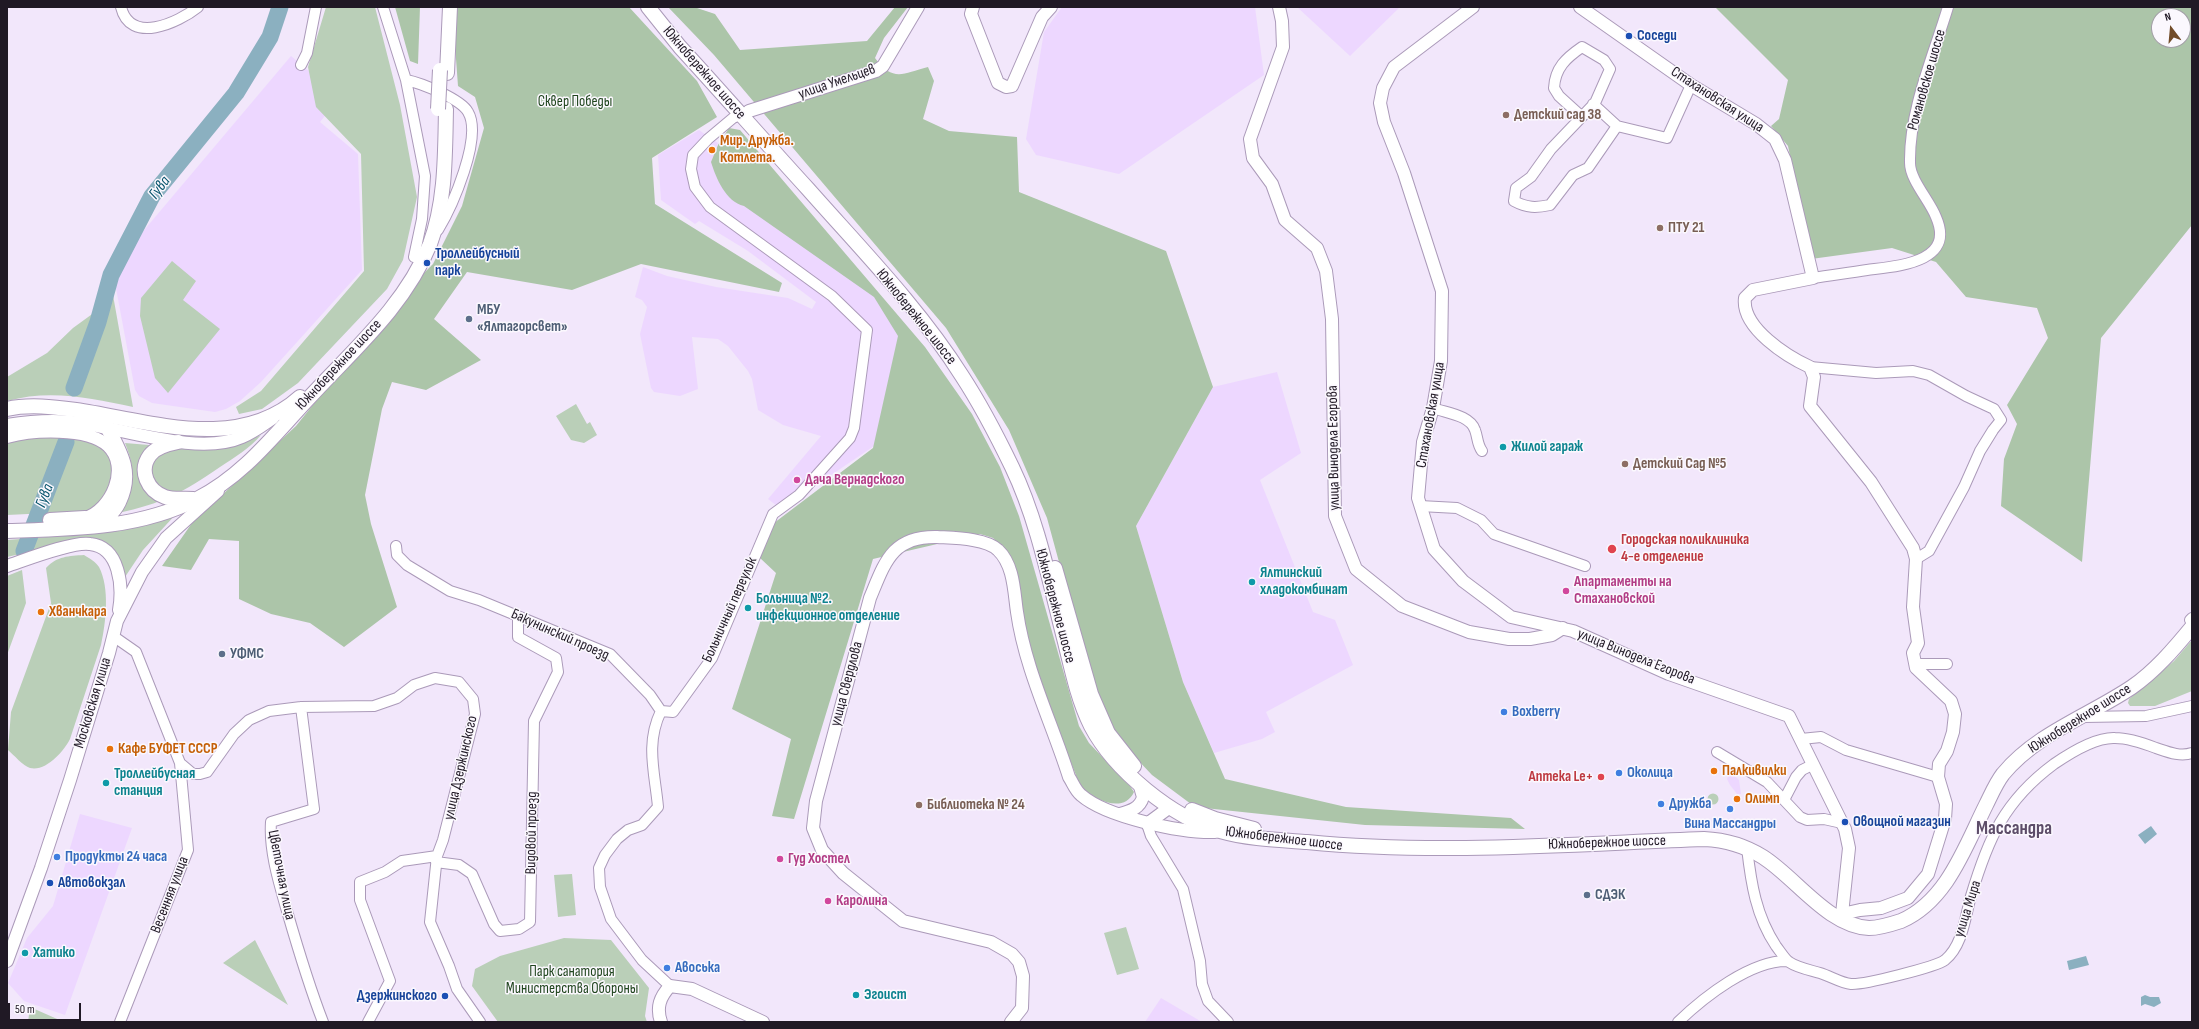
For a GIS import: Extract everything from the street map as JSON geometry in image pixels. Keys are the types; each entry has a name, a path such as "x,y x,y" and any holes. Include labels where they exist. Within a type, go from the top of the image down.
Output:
{"highway":[{"name":"Южнобережное шоссе","path":"7,409 52,406 149,423 214,429 240,427 279,413 294,402 323,376 390,298 404,277 425,232 436,180 442,109 443,72 441,7"},
{"name":"Южнобережное шоссе","path":"443,72 450,7"},
{"name":"Южнобережное шоссе","path":"648,7 671,37 913,309 962,376 1014,470 1025,498 1042,552 1082,707 1093,730 1110,754 1139,783 1209,828 1222,832 1351,847 1410,849 1518,847 1704,839 1727,840 1747,848 1763,857 1837,918 1850,924 1870,928 1896,923 1925,907 1936,894 1964,851 2002,775 2020,756 2080,717 2134,686 2170,654 2192,621"},
{"name":"Южнобережное шоссе","path":"657,7 741,114 921,305 946,339 975,383 999,422 1033,494 1092,694 1108,733 1123,754 1143,776 1174,805 1215,819 1257,830 1354,840 1446,842 1706,831 1731,833 1765,850 1842,914 1854,920 1872,922 1896,916 1917,905 1936,882 1986,785 2006,760 2032,738 2131,681 2164,651 2192,621"},
{"name":"Южнобережное шоссе","path":"7,531 80,523 122,523 164,513 197,499 232,478 264,448 395,304 408,285 430,244 441,199 446,145 442,109"},
{"path":"7,523 98,522 115,510 126,486 122,456 107,427"},
{"path":"178,442 161,446 150,455 145,469 147,482 154,491 166,498 197,499"}],"main road":[{"name":"улица Умельцев","path":"741,114 876,71 883,66 918,7"},
{"path":"973,7 971,14 998,83 1006,87 1012,86 1042,17 1051,7"},
{"name":"улица Винодела Егорова","path":"1279,7 1282,21 1283,47 1250,139 1253,158 1272,184 1285,220 1317,248 1326,271 1332,327 1334,516 1356,569 1402,606 1469,632 1509,639 1530,639 1552,635 1563,628 1668,674 1789,716 1842,823 1848,848 1842,914"},
{"name":"Стахановская улица","path":"1473,7 1394,67 1383,88 1380,103 1384,122 1404,173 1442,291 1442,361 1433,408 1423,442 1418,498 1434,549 1463,580 1511,617 1563,628"},
{"name":"Стахановская улица","path":"1580,7 1691,85 1756,124 1775,139 1785,160 1813,278"},
{"path":"1813,278 1753,290 1746,296 1744,303 1755,329 1790,358 1810,367 1814,377 1810,406 1871,482 1913,548 1916,559 1913,607 1918,643 1913,653 1915,664 1919,673 1951,701 1955,714 1953,732 1948,751 1939,764 1938,776 1946,804 1945,819 1928,874 1918,888 1908,898 1896,904 1842,914"},
{"path":"7,425 47,419 107,427 158,440 178,442 230,441 257,430 279,413"},
{"path":"7,437 36,431 62,432 96,438 109,446 114,456 118,473 116,487 112,496 100,512 80,523"},
{"name":"Московская улица","path":"7,960 54,829 117,621 142,572 166,538 232,478"},
{"name":"улица Свердлова","path":"1011,1022 1022,1008 1023,976 1019,962 1012,954 991,942 903,921 836,867 822,850 813,828 816,801 870,598 881,571 898,548 911,539 921,537 964,538 991,544 1006,559 1010,570 1020,633 1028,659 1069,777 1076,790 1083,797 1120,814 1148,824 1222,832"},
{"path":"10,564 76,545 90,544 101,548 116,566 120,580 121,598 117,621"},
{"path":"1120,814 1129,812 1139,806 1143,797 1139,783"},
{"path":"1148,824 1174,805"},
{"path":"661,1022 658,1014 660,997 670,986 692,989 763,1022"}],"street":[{"path":"121,7 127,21 133,26 147,28 170,24 185,17 198,7"},
{"path":"301,65 307,53 316,7"},
{"path":"384,7 406,80 425,176 422,219 414,257"},
{"name":"Романовское шоссе","path":"1813,278 1896,266 1917,261 1932,252 1938,246 1940,229 1937,218 1912,174 1910,156 1913,126 1948,7"},
{"path":"1581,116 1559,96 1554,88 1559,67 1568,56 1582,47 1604,60 1610,69 1593,104 1551,149 1531,177 1516,188 1514,201 1524,206 1535,208 1550,205 1573,175 1588,168 1617,126"},
{"path":"406,80 417,82 458,103 469,112 471,120 471,139 463,178 452,205 430,244"},
{"path":"1593,104 1617,126 1667,138 1691,85"},
{"name":"Южнобережное шоссе","path":"741,114 708,139 693,155 691,169 694,187 710,207 832,296 868,330 854,428 850,438 799,495 773,514"},
{"path":"1810,367 1876,373 1914,372 1929,375 1966,396 1994,409 1999,414 2001,420 1992,430 1980,452 1946,522 1929,551 1916,559"},
{"path":"1433,408 1466,419 1475,428 1478,445 1482,451"},
{"path":"1420,506 1457,508 1481,520 1494,534 1585,566"},
{"name":"Больничный переулок","path":"661,711 674,712 712,658 773,514"},
{"name":"Бакунинский проезд","path":"396,546 397,555 408,565 450,591 479,600 610,654 650,695 661,711"},
{"name":"Видовой проезд","path":"436,859 459,865 472,874 494,924 500,930 519,929 530,922 534,720 558,672 556,658 518,637 518,616"},
{"path":"113,636 136,652 180,763"},
{"path":"1915,664 1947,664"},
{"name":"улица Дзержинского","path":"180,763 193,774 207,772 234,734 249,720 269,711 301,707 374,706 397,698 414,685 435,678 459,682 473,699 475,714 444,840 436,859 430,922 450,966 457,989 480,1022"},
{"path":"2080,717 2146,716 2192,706"},
{"name":"Цветочная улица","path":"301,707 314,809 271,822 270,834 280,888 323,1022"},
{"path":"661,711 653,727 652,749 652,767 658,807 642,825 628,830 617,839 605,855 599,868 600,886 611,919 642,960 670,986"},
{"path":"1801,739 1821,738 1846,750 1938,776"},
{"name":"улица Мира","path":"1747,848 1754,896 1760,915 1771,937 1788,961 1804,969 1852,984 1922,969 1945,960 1961,936 1970,897 1993,832 2021,794 2053,765 2073,752 2108,738 2128,739 2180,754 2192,753"},
{"path":"1718,752 1767,782 1800,817 1807,820 1824,819 1842,823"},
{"name":"Весенняя улица","path":"120,1022 188,850 180,763"},
{"path":"1784,800 1796,777 1802,770 1812,765"},
{"path":"1148,824 1151,836 1183,888 1200,961 1202,984 1208,1002 1228,1022"},
{"path":"368,1022 390,981 360,900 360,882 385,872 402,861 436,859"},
{"path":"1678,1022 1702,1000 1727,981 1776,961 1788,961"}],"shaded area":[{"path":"1062,7 1255,7 1264,75 1119,174 1036,155 1026,139 1044,32"},
{"path":"1297,7 1400,7 1350,56"},
{"path":"291,56 340,97 320,122 358,154 362,270 261,382 240,401 226,409 215,412 152,403 139,396 135,390 115,283 116,273 129,248"},
{"path":"699,130 718,143 712,160 744,204 874,295 899,334 874,446 781,509 768,499 821,436 783,425 758,410 752,379 748,371 728,346 718,339 692,337 698,389 680,396 654,392 651,388 640,334 647,307 642,300 635,297 643,267 667,276 716,287 788,298 812,309 816,302 748,251 699,221 695,224 661,200 658,155"},
{"path":"1277,372 1301,453 1260,480 1313,612 1335,620 1353,665 1266,712 1275,732 1262,739 1214,753 1183,682 1136,526 1213,387"},
{"path":"1730,771 1739,780 1741,794 1737,794 1727,779"},
{"path":"80,814 132,828 65,1015 24,1001 8,983 27,938 53,906"},
{"path":"1161,998 1202,1022 1145,1022"}],"green space":[{"path":"326,7 375,7 400,105 417,197 403,260 387,289 298,383 262,409 239,414 236,407 261,391 364,271 361,154 316,107 308,67"},
{"path":"395,7 420,7 418,64 410,61"},
{"name":"Сквер Победы","path":"455,7 629,7 697,81 717,117 652,158 655,204 782,283 779,292 641,264 572,290 467,272 434,319 481,360 426,390 392,382 382,409 365,495 371,524 397,607 344,647 310,623 271,614 239,599 239,541 209,539 191,570 162,566 192,523 296,426 398,299 433,264 462,206 484,128 475,97 458,86 454,32"},
{"path":"668,7 694,7 715,14 740,50 867,41 895,7 908,7 884,38 875,58 887,71 898,74 905,74 928,67 934,81 923,119 949,131 1017,137 1019,192 1166,251 1213,387 1136,526 1183,682 1225,779 1346,807 1511,818 1525,829 1365,825 1195,807 1152,775 1117,738 1092,683 1047,518 1009,430 946,328 714,55"},
{"path":"1715,7 2192,7 2192,225 2101,338 2082,562 2001,506 2004,459 2017,424 2007,405 2048,338 2037,308 1966,297 1936,262 1892,248 1811,259 1788,146 1771,126 1779,119 1788,80"},
{"path":"729,128 740,130 925,347 972,414 1000,467 1019,516 1079,726 1089,743 1130,786 1134,792 1129,799 1117,804 1109,803 1094,797 1081,788 1053,717 1026,640 1004,550 993,538 980,534 873,559 794,819 772,816 791,739 732,709 776,573 760,558 774,523 873,448 898,336 874,297 744,206 732,200 727,195 719,182 711,162 718,145"},
{"path":"172,261 196,281 183,300 220,329 168,393 155,378 140,316 141,298"},
{"path":"111,284 133,407 86,398 55,395 23,397 7,401 7,377 47,353 73,328 95,312"},
{"path":"576,404 587,424 590,422 597,435 584,443 571,440 556,416"},
{"path":"61,435 99,444 110,456 114,470 109,492 90,511 7,515 7,442 15,438"},
{"path":"261,435 252,444 207,476 172,496 147,506 118,513 132,479 131,464 125,443 161,446 247,441"},
{"path":"177,513 143,550 125,577 107,547 37,550 7,557 7,540 46,537 77,528"},
{"path":"84,555 99,567 105,585 106,605 101,645 70,739 54,760 42,767 30,768 8,750 11,712 51,603 46,568 54,561 59,559 68,556"},
{"path":"22,570 26,603 7,655 7,576"},
{"path":"2192,640 2192,691 2155,706 2130,706 2128,703 2129,699 2174,661"},
{"path":"1713,793 1717,795 1719,799 1717,803 1713,805 1709,803 1707,799 1709,795"},
{"path":"572,874 576,915 558,917 554,875"},
{"path":"1126,927 1139,969 1117,975 1104,933"},
{"name":"Парк санатория Министерства Обороны","path":"564,938 611,940 649,988 645,1016 647,1022 498,1022 472,986 475,969 500,956"},
{"path":"255,940 288,1005 223,963"},
{"path":"30,1007 64,1022 28,1022"}],"water":[{"path":"2151,826 2157,834 2145,844 2138,835"},
{"path":"2086,956 2089,965 2069,970 2067,961"},
{"path":"2145,995 2150,997 2159,997 2161,1003 2154,1007 2145,1004 2141,1006 2141,997"}],"waterway":[{"name":"Гува","path":"74,388 98,322 111,275 152,196 236,93 270,37 280,7"},
{"name":"Гува","path":"24,551 66,442"}],"place":[{"name":"Соседи","path":"1629,36"},
{"name":"Детский сад 38","path":"1506,115"},
{"name":"Мир. Дружба. Котлета.","path":"712,150"},
{"name":"ПТУ 21","path":"1660,228"},
{"name":"Троллейбусный парк","path":"427,263"},
{"name":"МБУ «Ялтагорсвет»","path":"469,319"},
{"name":"Жилой гараж","path":"1503,447"},
{"name":"Детский Сад №5","path":"1625,464"},
{"name":"Дача Вернадского","path":"797,480"},
{"name":"Городская поликлиника 4-е отделение","path":"1612,549"},
{"name":"Ялтинский хладокомбинат","path":"1252,582"},
{"name":"Апартаменты на Стахановской","path":"1566,591"},
{"name":"Больница №2. инфекционное отделение","path":"748,608"},
{"name":"Хванчкара","path":"41,612"},
{"name":"УФМС","path":"222,654"},
{"name":"Boxberry","path":"1504,712"},
{"name":"Кафе БУФЕТ СССР","path":"110,749"},
{"name":"Палкивилки","path":"1714,771"},
{"name":"Околица","path":"1619,773"},
{"name":"Аптека Le+","path":"1601,777"},
{"name":"Троллейбусная станция","path":"106,783"},
{"name":"Олимп","path":"1737,799"},
{"name":"Дружба","path":"1661,804"},
{"name":"Библиотека № 24","path":"919,805"},
{"name":"Вина Массандры","path":"1730,809"},
{"name":"Овощной магазин","path":"1845,822"},
{"name":"Продукты 24 часа","path":"57,857"},
{"name":"Гуд Хостел","path":"780,859"},
{"name":"Автовокзал","path":"50,883"},
{"name":"СДЭК","path":"1587,895"},
{"name":"Каролина","path":"828,901"},
{"name":"Хатико","path":"25,953"},
{"name":"Авоська","path":"667,968"},
{"name":"Эгоист","path":"856,995"},
{"name":"Дзержинского","path":"445,996"}],"district":[{"name":"Массандра","path":"2014,829"}]}
